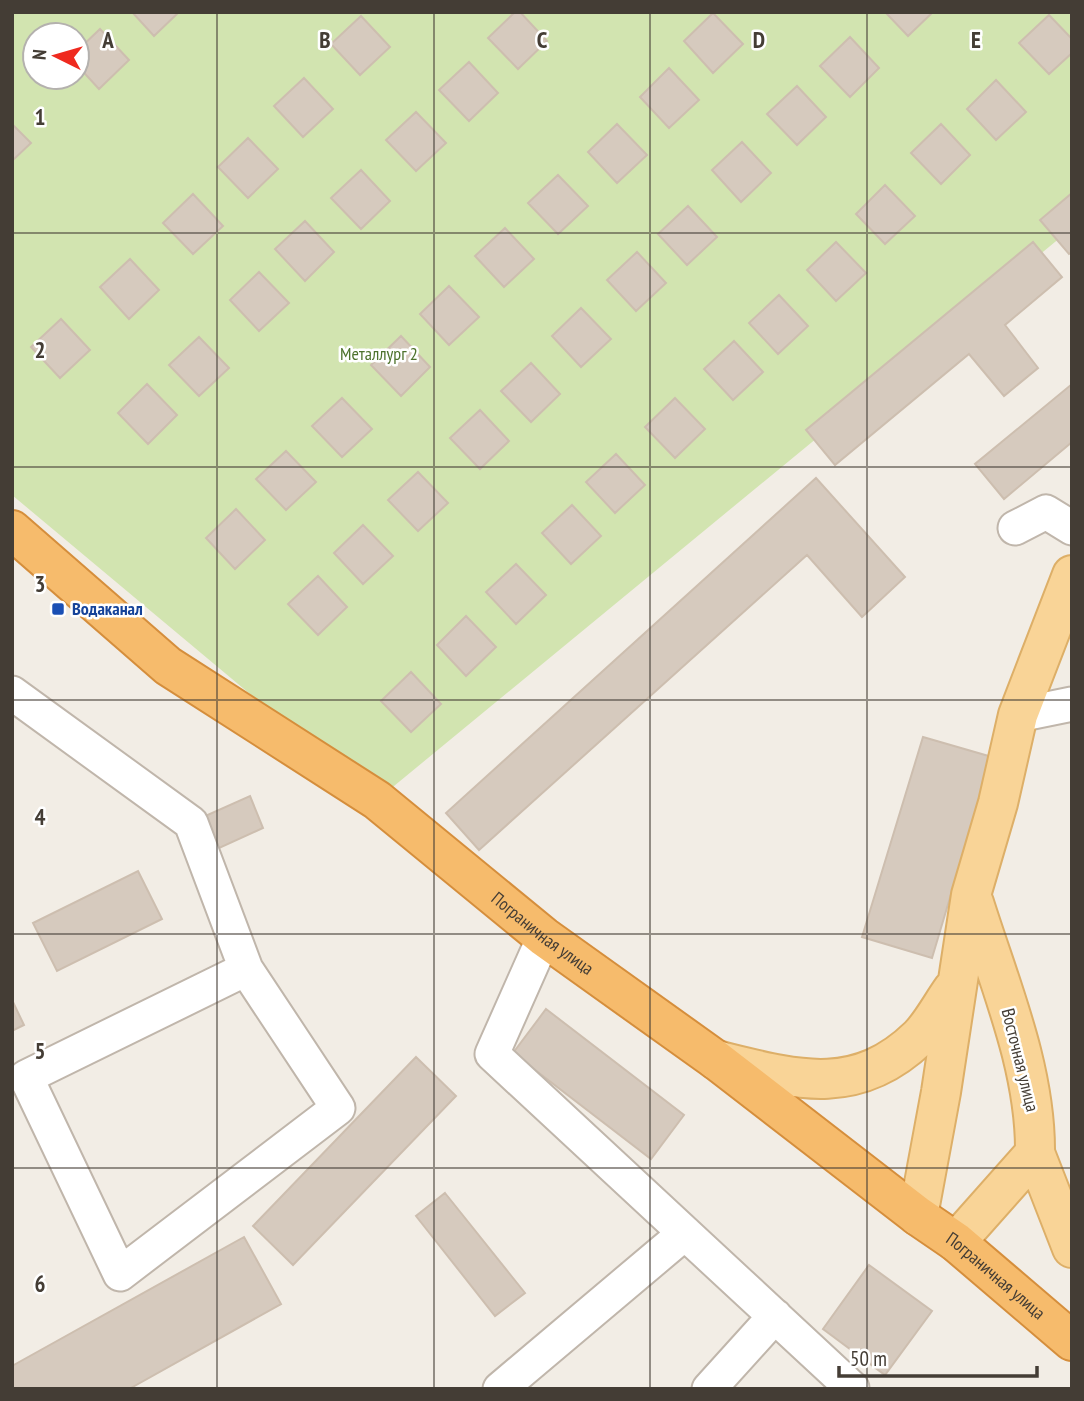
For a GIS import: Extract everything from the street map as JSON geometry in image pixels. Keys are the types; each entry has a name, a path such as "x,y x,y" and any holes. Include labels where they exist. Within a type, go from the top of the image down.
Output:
{"highway":[{"name":"Пограничная улица","path":"12,530 168,666 377,800 544,937 716,1060 918,1216 956,1242 1072,1341"}],"main road":[{"path":"918,1216 941,1092 971,895 998,803 1018,715 1072,575"},
{"name":"Восточная улица","path":"971,895 1015,1033 1033,1105 1035,1153 1072,1248"},
{"path":"716,1060 775,1075 810,1080 849,1076 886,1064 921,1036 958,981"},
{"path":"956,1242 1035,1153"}],"lane":[{"path":"1014,528 1046,512 1072,528"},
{"path":"12,693 191,823 246,969 338,1108 120,1274 26,1077 246,969"},
{"path":"1018,715 1072,704"},
{"path":"544,937 492,1054 852,1388"},
{"path":"499,1389 685,1233"},
{"path":"709,1389 775,1317"}],"green space":[{"name":"Металлург 2","path":"12,12 1072,12 1072,228 377,800 12,495"}],"building":[{"path":"132,12 179,12 154,36"},
{"path":"515,12 520,12 547,41 518,69 488,38"},
{"path":"885,12 933,12 908,36"},
{"path":"713,13 743,44 713,73 684,41"},
{"path":"1049,15 1072,39 1072,53 1049,74 1019,43"},
{"path":"361,16 390,47 360,75 331,44"},
{"path":"100,29 129,60 99,89 91,80 91,38"},
{"path":"850,37 879,68 850,97 820,66"},
{"path":"469,62 498,93 469,121 439,90"},
{"path":"669,68 699,100 669,128 640,97"},
{"path":"304,78 333,109 303,137 274,106"},
{"path":"996,80 1026,112 996,140 967,109"},
{"path":"797,86 826,117 797,145 767,114"},
{"path":"416,112 446,143 416,171 386,140"},
{"path":"12,124 31,143 12,161"},
{"path":"617,124 647,155 617,183 588,152"},
{"path":"941,124 970,155 941,184 911,153"},
{"path":"248,138 278,169 248,198 218,167"},
{"path":"742,142 771,173 741,202 712,170"},
{"path":"361,170 390,201 361,229 331,198"},
{"path":"558,175 588,206 558,234 528,203"},
{"path":"885,185 915,216 885,244 856,214"},
{"path":"1072,193 1072,252 1069,254 1040,220"},
{"path":"193,194 223,226 193,254 163,223"},
{"path":"688,206 717,237 687,265 658,234"},
{"path":"305,221 334,252 305,281 275,249"},
{"path":"505,228 534,259 504,287 475,256"},
{"path":"836,242 866,273 836,301 807,270"},
{"path":"1033,242 1062,277 1005,325 1038,368 1004,396 969,354 835,465 806,430"},
{"path":"637,252 666,283 636,311 607,280"},
{"path":"130,259 159,290 129,319 100,287"},
{"path":"259,272 289,303 259,331 230,300"},
{"path":"449,286 479,317 449,345 420,314"},
{"path":"779,295 808,326 778,354 749,323"},
{"path":"581,308 611,339 581,367 552,336"},
{"path":"61,319 90,350 60,378 31,347"},
{"path":"401,336 430,367 401,396 371,365"},
{"path":"199,337 229,368 199,396 169,365"},
{"path":"734,341 763,372 733,400 704,369"},
{"path":"531,363 560,394 531,422 501,391"},
{"path":"147,384 177,415 148,444 118,413"},
{"path":"1072,384 1072,442 1004,499 975,464"},
{"path":"342,398 372,429 342,457 312,426"},
{"path":"675,398 705,429 675,458 645,427"},
{"path":"480,410 509,441 480,469 450,438"},
{"path":"286,451 316,482 286,510 256,479"},
{"path":"616,454 645,485 615,513 586,482"},
{"path":"418,472 448,503 418,531 388,500"},
{"path":"816,478 905,577 862,617 807,555 479,850 446,813"},
{"path":"572,505 601,536 571,564 542,533"},
{"path":"236,509 265,540 235,569 206,538"},
{"path":"363,525 393,556 363,584 334,553"},
{"path":"516,564 546,595 516,624 486,592"},
{"path":"318,576 347,607 318,635 288,604"},
{"path":"466,616 496,647 466,676 437,645"},
{"path":"411,672 441,704 411,732 381,701"},
{"path":"923,737 992,757 932,958 862,937"},
{"path":"250,796 263,828 217,849 203,817"},
{"path":"138,871 162,919 57,971 33,923"},
{"path":"12,1000 24,1025 12,1031"},
{"path":"546,1009 684,1115 651,1159 513,1053"},
{"path":"416,1057 456,1096 293,1265 253,1226"},
{"path":"445,1193 525,1293 495,1316 416,1216"},
{"path":"244,1237 281,1304 129,1389 12,1389 12,1366"},
{"path":"869,1265 932,1311 885,1375 823,1329"}],"place":[{"name":"Водаканал","path":"58,609"}]}
